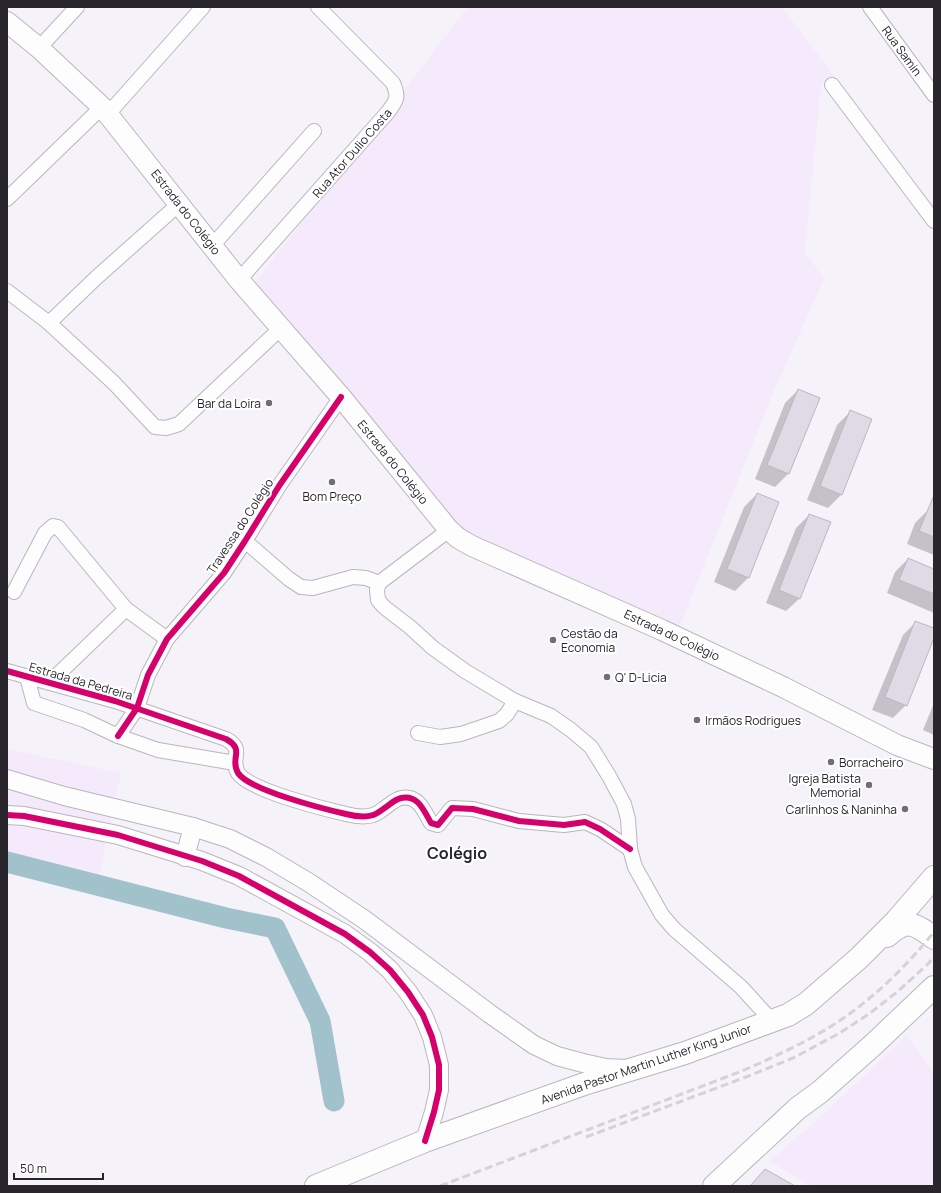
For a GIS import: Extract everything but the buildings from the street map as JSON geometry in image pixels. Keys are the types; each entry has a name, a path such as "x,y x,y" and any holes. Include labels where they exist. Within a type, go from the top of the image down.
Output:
{"main road":[{"name":"Estrada do Colégio","path":"7,22 38,48 105,110 239,280 341,397 449,530 458,538 472,546 662,630 783,687 897,745 934,759"},
{"name":"Estrada do Colégio","path":"897,745 934,774"},
{"name":"Avenida Pastor Martin Luther King Junior","path":"316,1186 425,1141 587,1083 685,1053 788,1015 806,1004 858,958 896,921 932,880"},
{"path":"932,880 924,896 922,906 925,924 934,938"},
{"path":"858,958 877,945 896,928 903,925 911,924 921,928 934,938"},
{"path":"798,1108 814,1085 838,1059 925,983 934,968"},
{"path":"714,1186 798,1108 820,1092 874,1044 934,987"}],"street":[{"path":"38,48 77,7"},
{"path":"7,199 105,110 203,7"},
{"name":"Rua Ator Dulio Costa","path":"239,280 383,118 396,101 397,96 393,83 318,7"},
{"name":"Rua Samin","path":"870,7 934,95"},
{"path":"832,85 934,221"},
{"path":"212,246 314,131"},
{"path":"49,323 97,277 179,204"},
{"path":"7,291 49,323 114,383 155,427 166,428 179,424 281,328"},
{"name":"Travessa do Colégio","path":"118,736 137,708 148,675 167,639 224,573 279,486 341,397"},
{"path":"14,592 45,533 53,526 58,527 126,609 167,639"},
{"path":"449,530 379,583 377,590 378,600 433,648 515,701 551,716 591,747 624,804 628,819 630,849 635,867 662,915 674,929 741,987 772,1022"},
{"path":"245,541 301,587 313,588 353,577 366,578 379,583"},
{"path":"50,682 126,609"},
{"name":"Estrada da Pedreira","path":"7,671 137,708 226,739 234,743 237,748 235,763"},
{"path":"27,677 34,703 84,720 118,736 158,750 235,763 238,772 244,779 273,793 346,814 361,816 374,815 400,798 411,798 420,803 431,823 438,825 452,808 473,809 519,820 564,826 586,822 600,829 630,849"},
{"path":"418,733 440,737 462,734 499,721 507,714 515,701"},
{"path":"7,779 64,796 193,827 230,839 308,882 365,920 490,1014 534,1045 557,1056 583,1063 606,1068 630,1070"},
{"path":"7,815 118,835 202,862 239,876 345,934 370,952 390,970 408,992 423,1015 430,1031 439,1065 439,1090 425,1141"},
{"path":"185,856 193,827"},
{"path":"239,876 251,850"}],"shaded area":[{"path":"468,7 782,7 834,76 821,84 805,252 824,279 770,400 679,628 463,538 254,284"},
{"path":"7,749 121,773 95,894 7,873"},
{"path":"907,1036 934,1073 934,1186 811,1186 769,1161 809,1127"}],"waterway":[{"path":"7,862 226,918 275,928 320,1021 334,1101"}],"railway":[{"path":"440,1186 742,1071 798,1045 830,1027 873,996 911,959 934,932"},
{"path":"586,1137 793,1058 838,1034 869,1014 897,992 934,957"}],"cycle path":[{"path":"118,736 137,708 148,675 167,639 224,573 279,486 341,397"},
{"path":"7,671 115,701 226,739 235,747 236,768 238,773 245,779 256,786 271,792 321,808 349,815 370,816 381,811 397,799 407,797 420,804 431,823 438,825 452,808 473,809 519,821 564,825 585,822 600,829 630,849"},
{"path":"7,815 24,816 118,835 202,861 239,876 345,934 370,952 390,970 408,992 423,1015 432,1037 439,1065 439,1090 425,1141"}],"place":[{"name":"Bar da Loira","path":"269,403"},
{"name":"Bom Preço","path":"332,482"},
{"name":"Cestão da Economia","path":"553,640"},
{"name":"Q' D-Licia","path":"607,677"},
{"name":"Irmãos Rodrigues","path":"697,720"},
{"name":"Borracheiro","path":"831,762"},
{"name":"Igreja Batista Memorial","path":"869,785"},
{"name":"Carlinhos & Naninha","path":"905,809"}],"district":[{"name":"Colégio","path":"457,853"}]}
